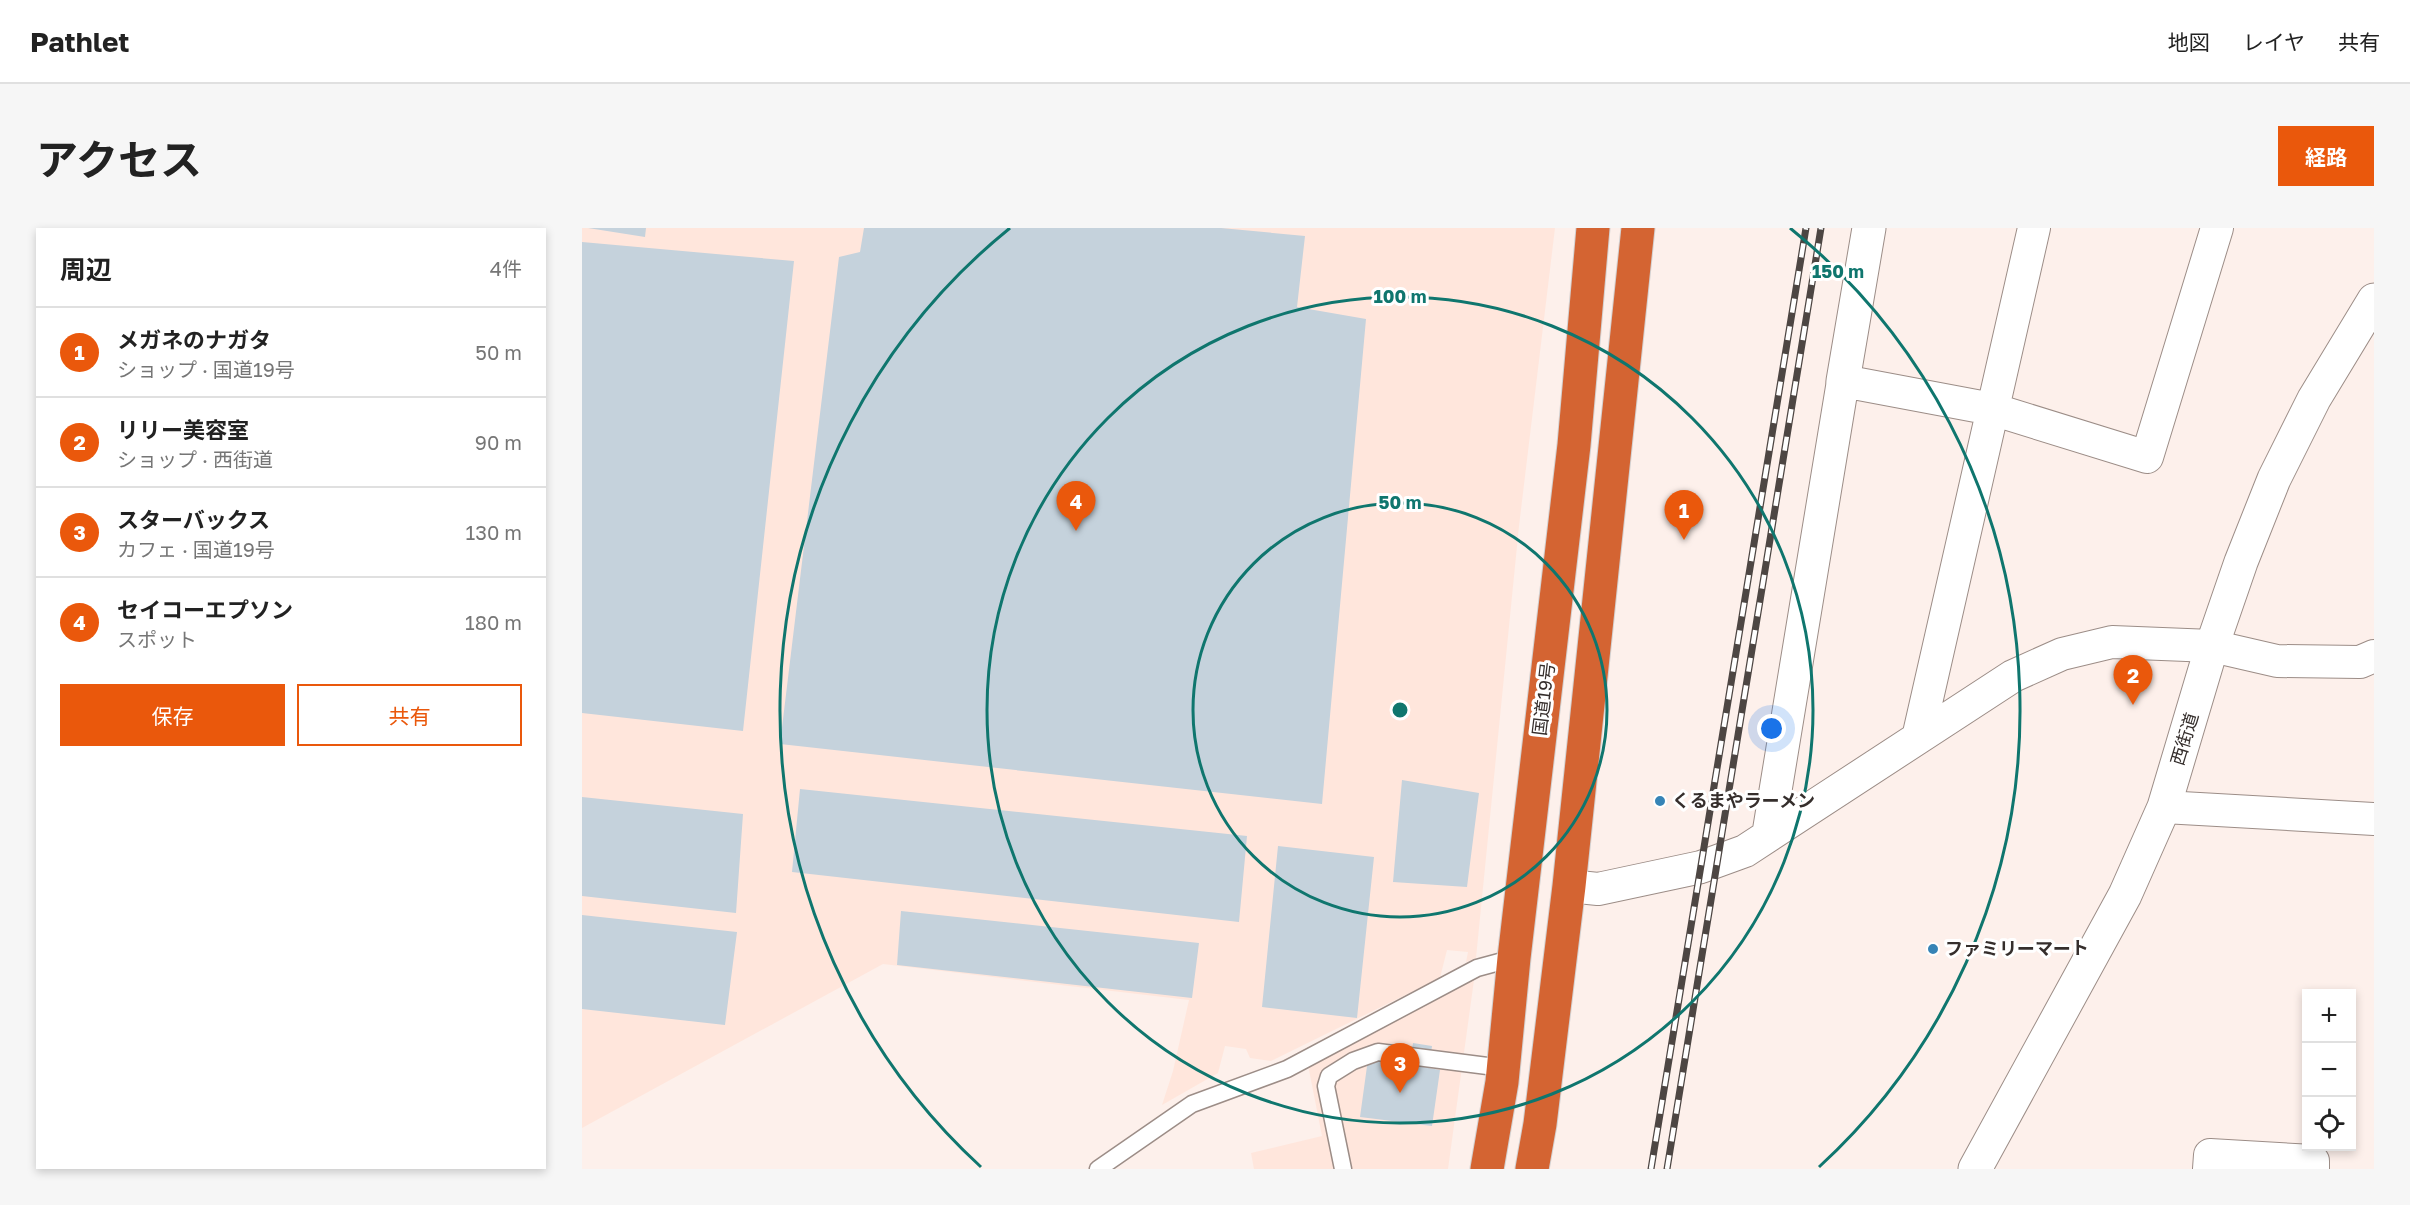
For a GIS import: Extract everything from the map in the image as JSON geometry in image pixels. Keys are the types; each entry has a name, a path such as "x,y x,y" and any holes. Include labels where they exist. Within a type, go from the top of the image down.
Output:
{"highway":[{"name":"国道19号","path":"1487,1169 1503,1068 1574,445 1593,228"},
{"path":"1532,1169 1540,1125 1569,886 1638,228"}],"main road":[{"path":"1843,381 1869,228"},
{"name":"西街道","path":"1975,1169 2126,895 2164,807 2212,646 2241,562 2274,479 2314,399 2374,300"}],"street":[{"path":"1918,738 2034,228"},
{"path":"1767,836 1843,381 1992,409 2147,456 2217,228"},
{"path":"1569,886 1598,889 1701,867 1745,851 2013,676 2062,654 2112,642 2212,646 2277,661 2360,662 2374,656"},
{"path":"2164,807 2374,819"},
{"path":"2210,1169 2210,1155 2313,1161 2313,1169"}],"lane":[{"path":"1098,1169 1192,1104 1287,1069 1477,968 1514,958"},
{"path":"1343,1169 1326,1086 1329,1076 1353,1061 1378,1052 1503,1068"}],"shaded area":[{"path":"582,228 1555,228 1519,526 1476,958 1466,962 1468,952 1447,950 1440,978 1271,1061 1250,1058 1246,1049 1225,1046 1218,1073 1162,1105 1173,1071 1189,1000 883,964 582,1128"},
{"path":"1474,980 1448,1169 1254,1169 1251,1153 1322,1136 1308,1065"}],"building":[{"path":"588,228 646,228 645,237"},
{"path":"864,228 1221,228 1305,236 1297,307 1366,319 1322,804 780,744 839,257 860,252"},
{"path":"582,242 794,261 743,731 582,713"},
{"path":"1402,780 1479,793 1467,887 1393,882"},
{"path":"800,789 1247,836 1239,922 792,872"},
{"path":"582,797 743,814 736,913 582,896"},
{"path":"1278,846 1374,857 1357,1018 1262,1007"},
{"path":"901,911 1199,943 1192,998 897,965"},
{"path":"582,915 737,932 725,1025 582,1009"},
{"path":"1413,1043 1432,1046 1429,1068 1440,1070 1432,1126 1360,1117 1368,1059 1410,1064"}],"railway":[{"path":"1651,1169 1806,228"},
{"path":"1667,1169 1821,228"}],"place":[{"name":"セイコーエプソン","path":"1076,531"},
{"name":"メガネのナガタ","path":"1684,540"},
{"name":"リリー美容室","path":"2133,705"},
{"name":"くるまやラーメン","path":"1660,801"},
{"name":"ファミリーマート","path":"1933,949"},
{"name":"スターバックス","path":"1400,1093"}]}
